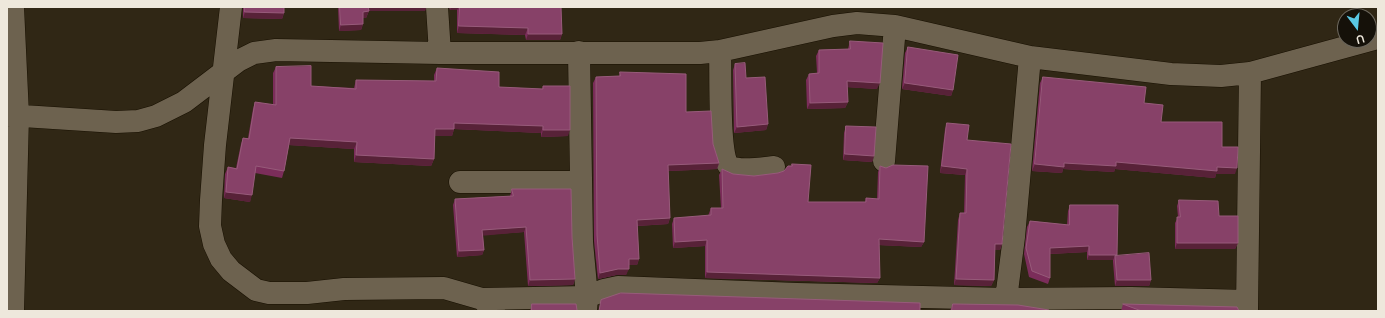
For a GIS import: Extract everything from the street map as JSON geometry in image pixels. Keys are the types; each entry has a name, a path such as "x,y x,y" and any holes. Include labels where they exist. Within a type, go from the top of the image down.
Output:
{"street":[{"path":"13,7 13,311"},
{"path":"231,7 225,71 215,145 210,200 210,226 214,244 221,259 231,271 256,290 269,293 307,293 344,289 420,287 444,288 488,305 586,304 604,290 618,287 797,294 871,303 1006,299 1131,298 1247,306 1250,73"},
{"path":"437,7 440,54"},
{"path":"12,115 116,122 138,121 156,116 184,102 238,61 254,53 276,50 440,54 579,52 700,53 720,52 833,26 858,23 894,26 1030,57 1192,76 1221,76 1250,73 1378,38"},
{"path":"884,161 894,26"},
{"path":"579,52 582,242 586,304"},
{"path":"720,52 724,160 728,166 738,169 774,167"},
{"path":"1006,299 1014,237 1030,57"},
{"path":"460,182 581,182"}],"building":[{"path":"245,7 284,7 284,13 245,12"},
{"path":"340,7 368,7 369,11 363,12 363,24 341,25"},
{"path":"460,7 561,7 562,34 528,34 528,28 459,26"},
{"path":"850,41 883,43 880,83 847,81 848,102 810,103 809,74 819,73 819,50 850,49"},
{"path":"908,47 958,55 953,90 905,83"},
{"path":"745,63 746,78 765,77 768,124 737,127 735,64"},
{"path":"311,66 311,86 356,89 356,80 436,81 437,68 499,72 499,87 543,89 543,86 570,86 570,130 543,130 543,126 454,123 454,129 435,129 434,159 356,155 357,142 290,138 284,171 256,166 252,195 226,192 228,167 237,169 243,138 249,139 255,102 276,105 276,67"},
{"path":"620,72 686,74 686,112 711,111 713,144 719,163 668,165 670,218 637,220 639,259 629,259 629,269 618,269 600,273 597,235 596,77 620,76"},
{"path":"1043,77 1146,87 1144,103 1163,105 1161,122 1222,122 1222,147 1238,147 1237,168 1217,167 1217,171 1116,162 1116,166 1064,163 1064,167 1035,164"},
{"path":"947,123 969,125 967,140 1011,144 1002,244 995,244 994,280 956,279 960,213 966,213 967,169 942,166"},
{"path":"846,126 876,127 874,156 845,154"},
{"path":"792,164 811,165 808,202 866,202 866,198 879,199 880,166 886,168 893,165 928,166 924,242 879,239 880,278 707,272 707,240 675,242 674,218 711,215 711,208 723,208 722,169 733,174 754,176 778,173 784,171 788,166 792,166"},
{"path":"512,189 571,189 575,279 530,280 526,227 482,230 484,250 459,251 455,199 513,196"},
{"path":"1179,200 1218,201 1219,216 1238,216 1238,243 1177,243 1177,217 1180,217"},
{"path":"1070,205 1118,205 1117,255 1089,255 1089,246 1050,248 1050,278 1032,271 1026,248 1030,221 1069,225"},
{"path":"1149,253 1151,280 1117,280 1115,256"},
{"path":"621,293 920,303 920,311 599,311 601,300"},
{"path":"532,304 576,304 578,311 532,311"},
{"path":"953,304 1018,305 1049,311 952,311"},
{"path":"1123,304 1237,307 1239,311 1142,311"}]}
